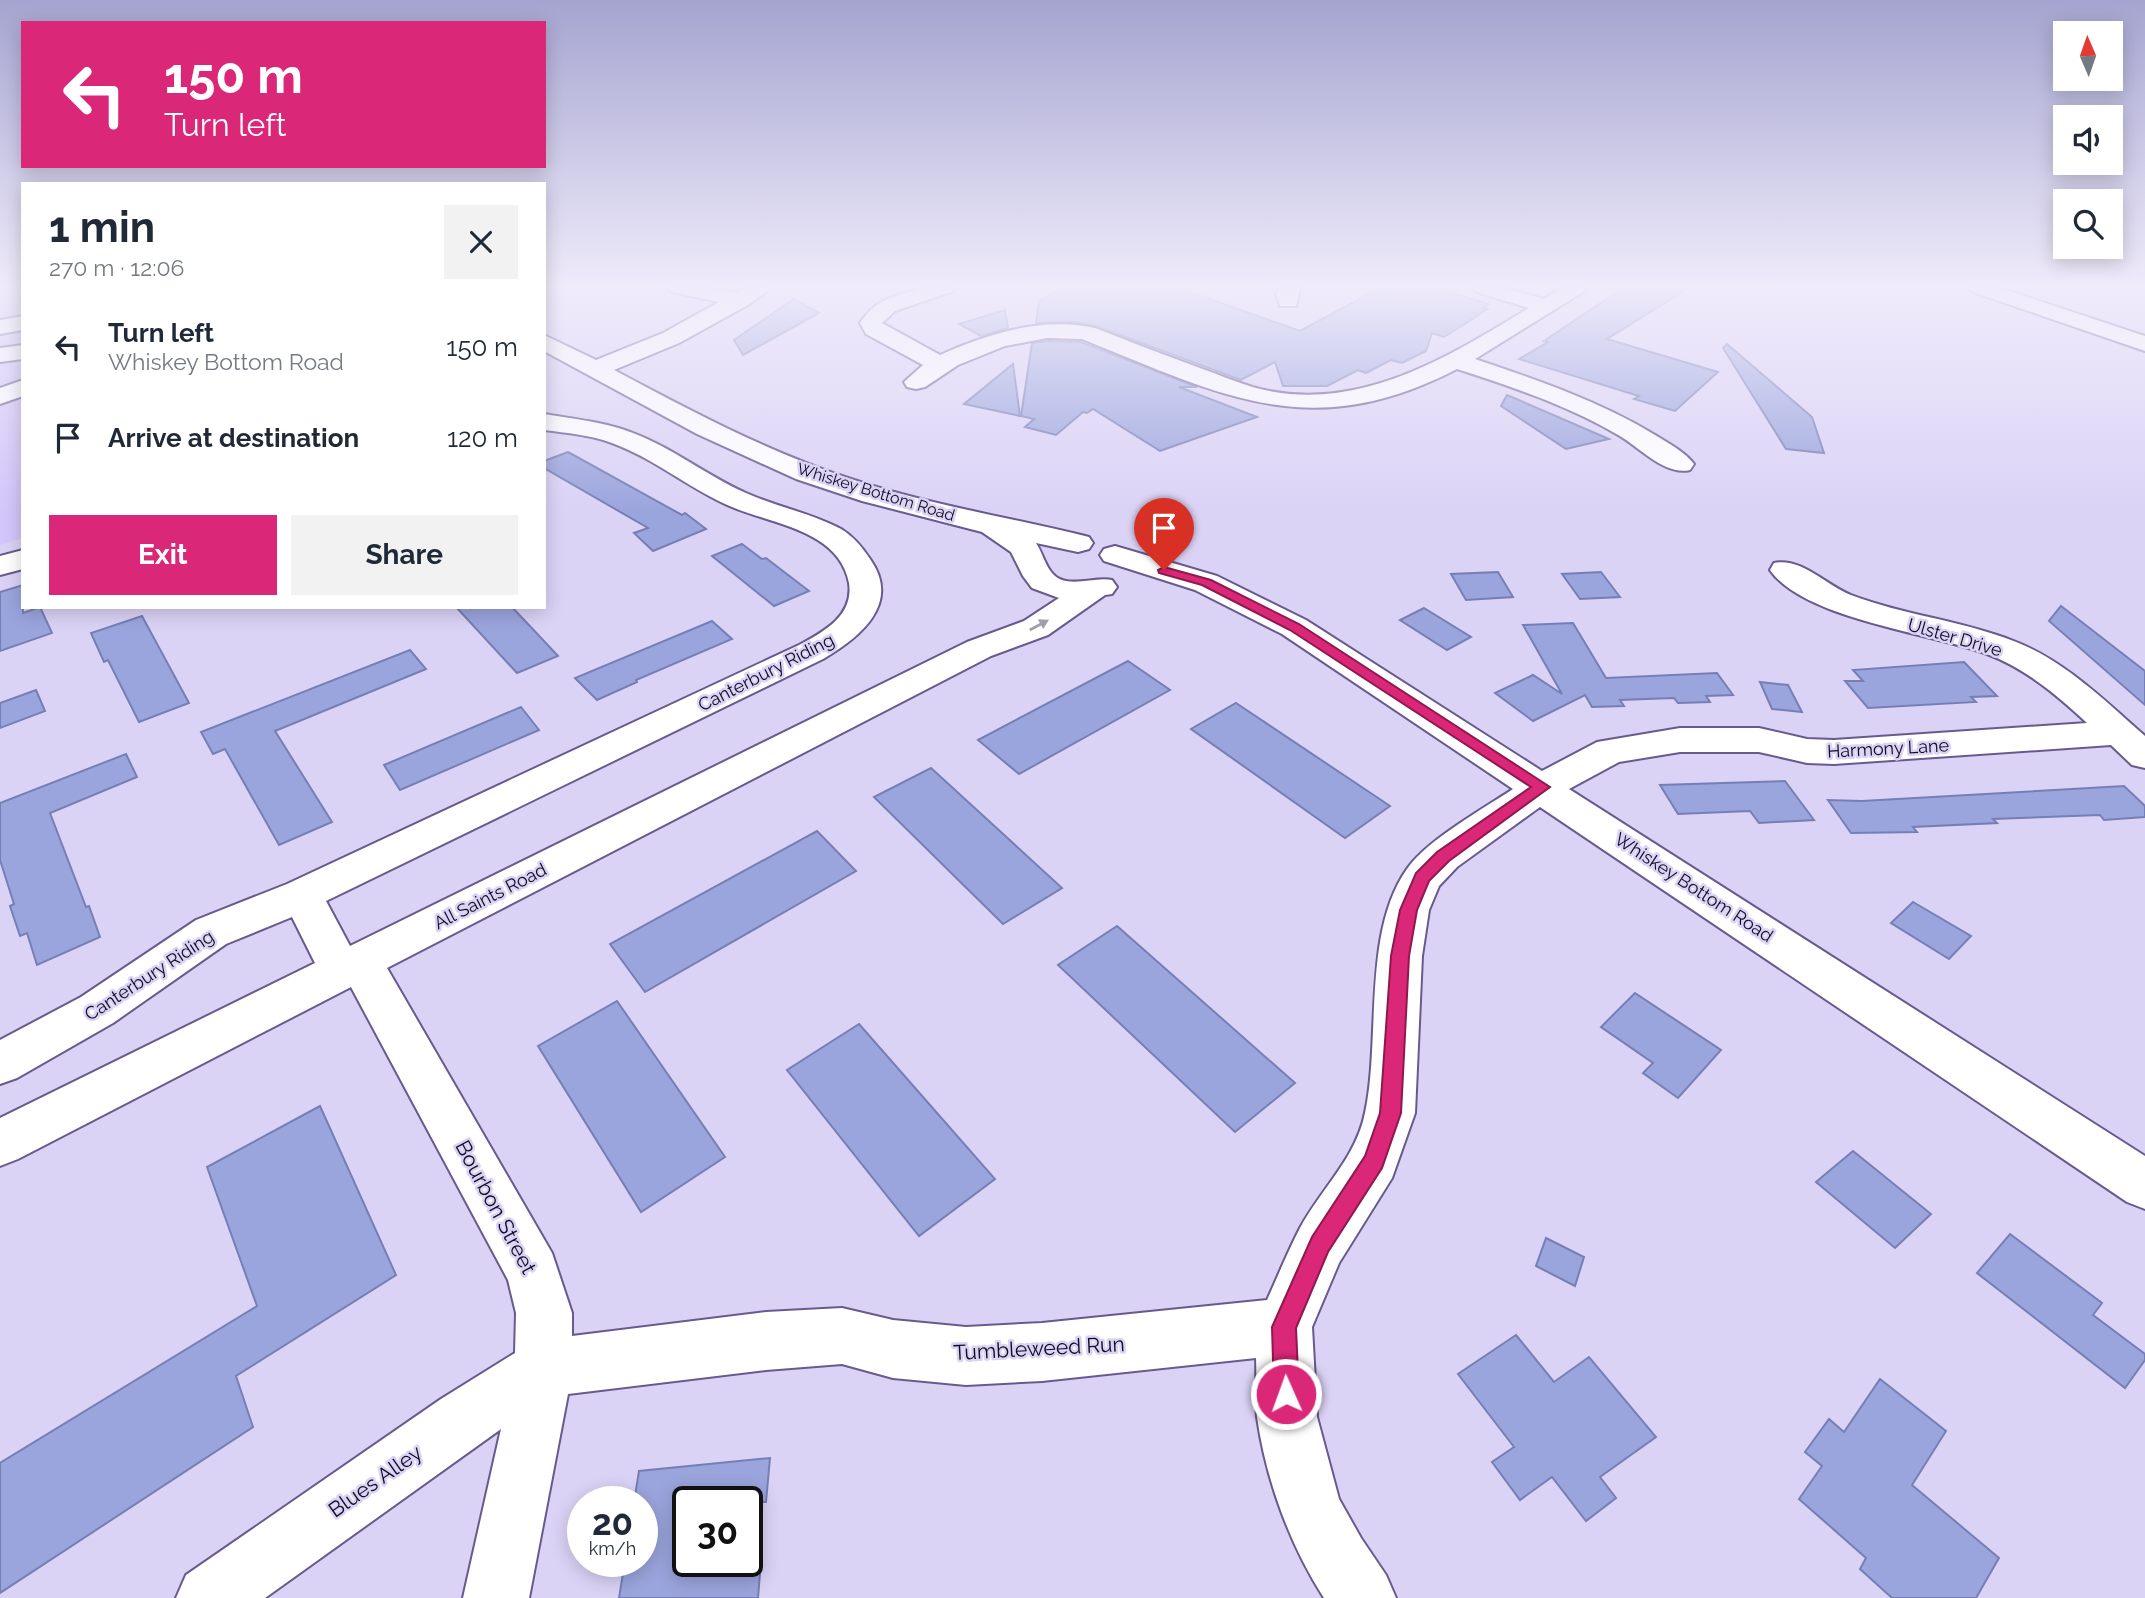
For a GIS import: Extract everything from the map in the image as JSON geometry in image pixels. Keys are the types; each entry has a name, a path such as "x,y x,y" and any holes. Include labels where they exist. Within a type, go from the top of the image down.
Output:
{"street":[{"name":"Whiskey Bottom Road","path":"584,363 716,434 806,473 889,500 986,524 1095,545 1115,555 1206,583 1294,627 1542,787 2145,1185"},
{"path":"596,369 612,363"},
{"path":"916,382 942,363"},
{"path":"1163,363 1233,389 1274,400 1324,402 1349,399 1408,383 1453,363"},
{"path":"1462,363 1597,411 1631,429 1680,464"},
{"path":"0,397 21,388"},
{"name":"Canterbury Riding","path":"0,1064 97,1010 211,932 302,895 811,652 840,635 856,619 865,596 863,573 856,558 844,544 809,526 737,499 633,442 603,432 546,422"},
{"name":"Whiskey Bottom Road","path":"986,524 1018,542 1048,584 1060,589 1157,582 1237,599"},
{"path":"1036,570 1039,556 1048,550 1078,543"},
{"path":"1099,587 1115,580 1121,571 1121,563 1115,555"},
{"path":"0,566 21,560"},
{"name":"All Saints Road","path":"979,649 1030,595 1036,570"},
{"name":"Ulster Drive","path":"1784,570 1816,593 1868,614 2001,648 2052,676 2132,745"},
{"name":"All Saints Road","path":"0,1143 979,649 1036,628 1099,587"},
{"name":"Harmony Lane","path":"1284,1327 1320,1245 1374,1161 1391,1113 1400,956 1408,910 1422,878 1443,857 1542,787 1611,751 1680,740 1759,740 1807,751 1834,752 2132,745"},
{"path":"302,895 350,967"},
{"name":"Bourbon Street","path":"350,967 533,1272 544,1313 544,1368 496,1598"},
{"path":"1284,1327 1287,1417 1311,1510 1338,1561 1363,1598"},
{"name":"Tumbleweed Run","path":"544,1368 766,1341 842,1336 894,1349 965,1356 1042,1352 1284,1327"},
{"name":"Blues Alley","path":"209,1598 462,1420 544,1368"}],"shaded area":[{"path":"0,363 21,363 21,539 0,545"}],"building":[{"path":"1029,363 1134,363 1197,387 1179,387 1257,417 1160,451 1093,409 1087,413 1083,412 1056,435 1025,427 1034,419 1021,416"},
{"path":"1194,363 1274,363 1241,380"},
{"path":"1275,363 1386,363 1366,373 1358,370 1327,386 1283,386"},
{"path":"1531,363 1686,363 1718,372 1675,411 1634,399 1639,396"},
{"path":"1732,363 1749,363 1812,417 1824,453 1786,449"},
{"path":"1013,364 1020,416 964,404"},
{"path":"1507,395 1609,439 1566,449 1501,406"},
{"path":"568,452 682,515 685,513 706,529 653,551 634,533 648,528 546,469 546,460"},
{"path":"742,544 762,559 766,558 809,591 774,606 712,556"},
{"path":"1498,572 1513,597 1466,600 1451,574"},
{"path":"1601,572 1620,597 1580,599 1562,574"},
{"path":"21,586 23,613 41,609 52,633 0,651 0,592"},
{"path":"2061,606 2145,671 2145,705 2049,621"},
{"path":"1424,608 1471,637 1447,650 1400,620"},
{"path":"458,609 514,609 558,656 517,673"},
{"path":"142,616 189,703 139,722 108,660 104,662 91,633"},
{"path":"712,621 732,639 636,680 637,682 597,700 575,678"},
{"path":"1573,623 1606,678 1717,673 1733,695 1706,696 1710,702 1678,703 1674,698 1620,700 1624,706 1592,707 1585,695 1533,721 1495,693 1533,675 1562,694 1523,625"},
{"path":"410,650 426,669 275,731 332,822 279,845 225,749 213,754 201,732"},
{"path":"1128,661 1170,690 1019,774 978,740"},
{"path":"1964,662 1997,696 1971,697 1976,702 1868,708 1845,681 1863,681 1853,670"},
{"path":"1760,682 1788,685 1802,712 1772,709"},
{"path":"36,690 45,711 0,728 0,703"},
{"path":"1236,703 1390,806 1345,838 1191,729"},
{"path":"521,707 539,730 400,790 384,765"},
{"path":"126,754 137,777 50,813 100,937 37,965 27,933 20,936 10,906 14,904 0,860 0,803"},
{"path":"931,768 1062,888 1003,924 874,797"},
{"path":"1785,781 1814,820 1759,823 1750,811 1678,814 1660,785"},
{"path":"2124,786 2145,806 2145,817 2104,820 2100,815 1993,819 1997,823 1913,827 1917,832 1851,833 1828,800 1862,801"},
{"path":"817,831 856,871 645,992 610,944"},
{"path":"1913,902 1971,936 1949,959 1891,923"},
{"path":"1117,926 1295,1083 1235,1132 1058,965"},
{"path":"1635,993 1721,1050 1678,1098 1643,1073 1653,1063 1601,1027"},
{"path":"617,1001 725,1157 641,1212 538,1046"},
{"path":"859,1024 995,1179 919,1236 787,1070"},
{"path":"320,1106 396,1275 236,1376 253,1427 0,1593 0,1463 257,1306 207,1167"},
{"path":"1853,1151 1931,1214 1895,1248 1816,1182"},
{"path":"2010,1234 2102,1303 2093,1315 2145,1354 2145,1360 2125,1388 1977,1273"},
{"path":"1546,1238 1584,1257 1575,1286 1536,1266"},
{"path":"1516,1335 1554,1382 1589,1357 1656,1437 1600,1477 1616,1498 1586,1521 1552,1477 1520,1500 1492,1462 1514,1447 1458,1374"},
{"path":"1880,1379 1946,1431 1912,1485 1999,1558 1976,1598 1892,1598 1860,1569 1866,1558 1799,1499 1822,1466 1805,1452 1829,1419 1844,1432"},
{"path":"770,1458 766,1502 763,1502 763,1486 672,1486 672,1577 760,1577 758,1598 619,1598 622,1577 658,1577 658,1486 637,1486 639,1471"}],"route":[{"path":"1164,570 1206,583 1294,627 1542,787 1443,857 1422,878 1408,910 1400,956 1391,1113 1374,1161 1320,1245 1284,1327 1286,1394"}]}
